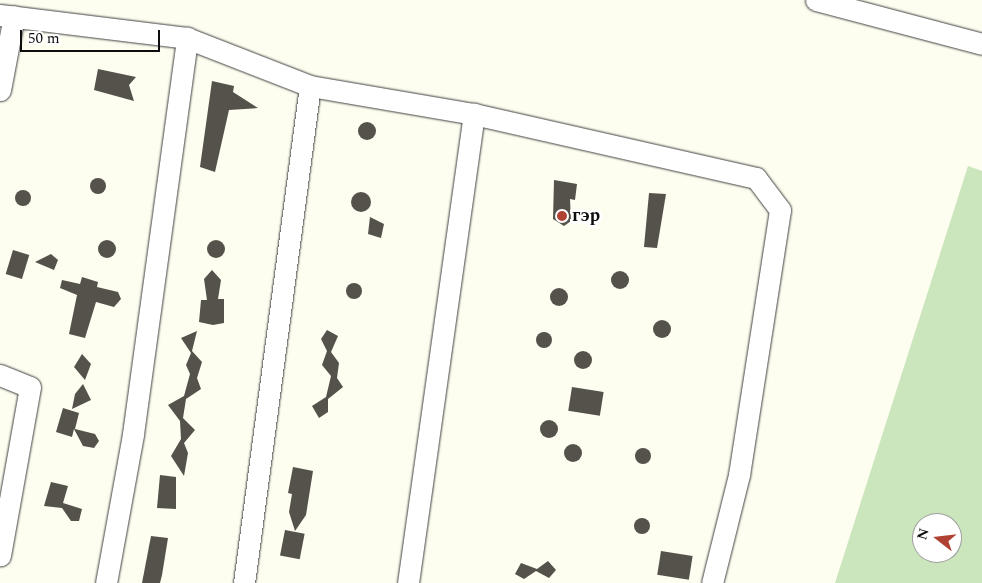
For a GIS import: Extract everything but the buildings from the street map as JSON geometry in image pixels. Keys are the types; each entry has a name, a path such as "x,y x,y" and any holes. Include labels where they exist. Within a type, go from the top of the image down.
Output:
{"street":[{"path":"816,0 982,44"},
{"path":"0,90 7,16 187,38 310,86 474,114 756,178 780,210 739,475 712,583"},
{"path":"106,583 133,434 187,38"},
{"path":"244,583 310,86"},
{"path":"408,583 474,114"},
{"path":"0,376 30,387 0,555"}],"green space":[{"path":"968,166 982,171 982,583 835,583"}],"place":[{"name":"гэр","path":"562,216"}]}
